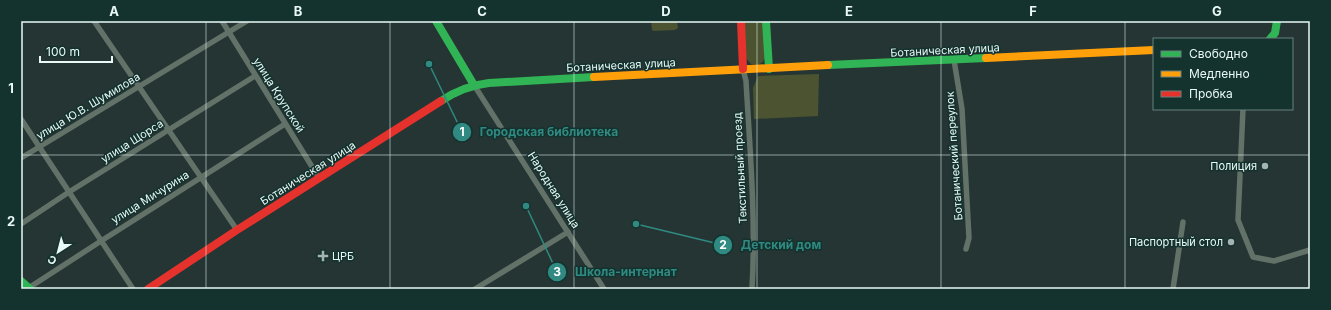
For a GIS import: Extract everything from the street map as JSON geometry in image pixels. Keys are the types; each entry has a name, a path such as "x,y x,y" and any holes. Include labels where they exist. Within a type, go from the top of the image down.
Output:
{"street":[{"path":"94,21 237,230"},
{"name":"улица Крупской","path":"222,21 319,178"},
{"name":"улица Ю.В. Шумилова","path":"21,158 228,31 247,21"},
{"name":"Народная улица","path":"436,21 474,85 604,289"},
{"path":"741,21 743,70"},
{"path":"766,21 769,68"},
{"path":"1271,38 1276,33 1277,21"},
{"name":"Ботаническая улица","path":"148,289 237,230 450,95 474,85 769,68 1153,50"},
{"name":"Ботанический переулок","path":"954,60 962,109 969,238 966,250"},
{"name":"Текстильный проезд","path":"743,70 746,81 752,187 754,254 752,289"},
{"name":"улица Щорса","path":"21,224 69,192 255,76"},
{"path":"1243,110 1238,220 1253,257 1274,261 1310,250"},
{"path":"21,118 100,241 133,289"},
{"name":"улица Мичурина","path":"28,289 100,241 285,124"},
{"path":"1173,289 1183,222"},
{"path":"475,289 568,232"},
{"path":"21,281 28,289"}],"green space":[{"path":"651,21 677,21 678,28 675,30 654,31 652,30"},
{"path":"744,21 763,21 765,57 763,62 758,65 751,64 745,57"},
{"path":"819,74 818,116 754,119 753,88 758,76"}],"traffic: fast":[{"path":"436,21 474,85"},
{"path":"766,21 769,69"},
{"path":"1271,38 1275,33 1277,21"},
{"path":"828,65 986,58"},
{"path":"441,101 464,89 482,84 594,77"},
{"path":"21,281 30,289"}],"traffic: slow":[{"path":"986,58 1153,50"},
{"path":"594,77 828,65"}],"traffic: jam":[{"path":"741,21 743,69"},
{"path":"148,289 237,230 441,101"}],"place":[{"name":"Городская библиотека","path":"429,64"},
{"name":"Полиция","path":"1265,166"},
{"name":"Школа-интернат","path":"526,206"},
{"name":"Детский дом","path":"636,224"},
{"name":"Паспортный стол","path":"1231,242"},
{"name":"ЦРБ","path":"323,256"}]}
